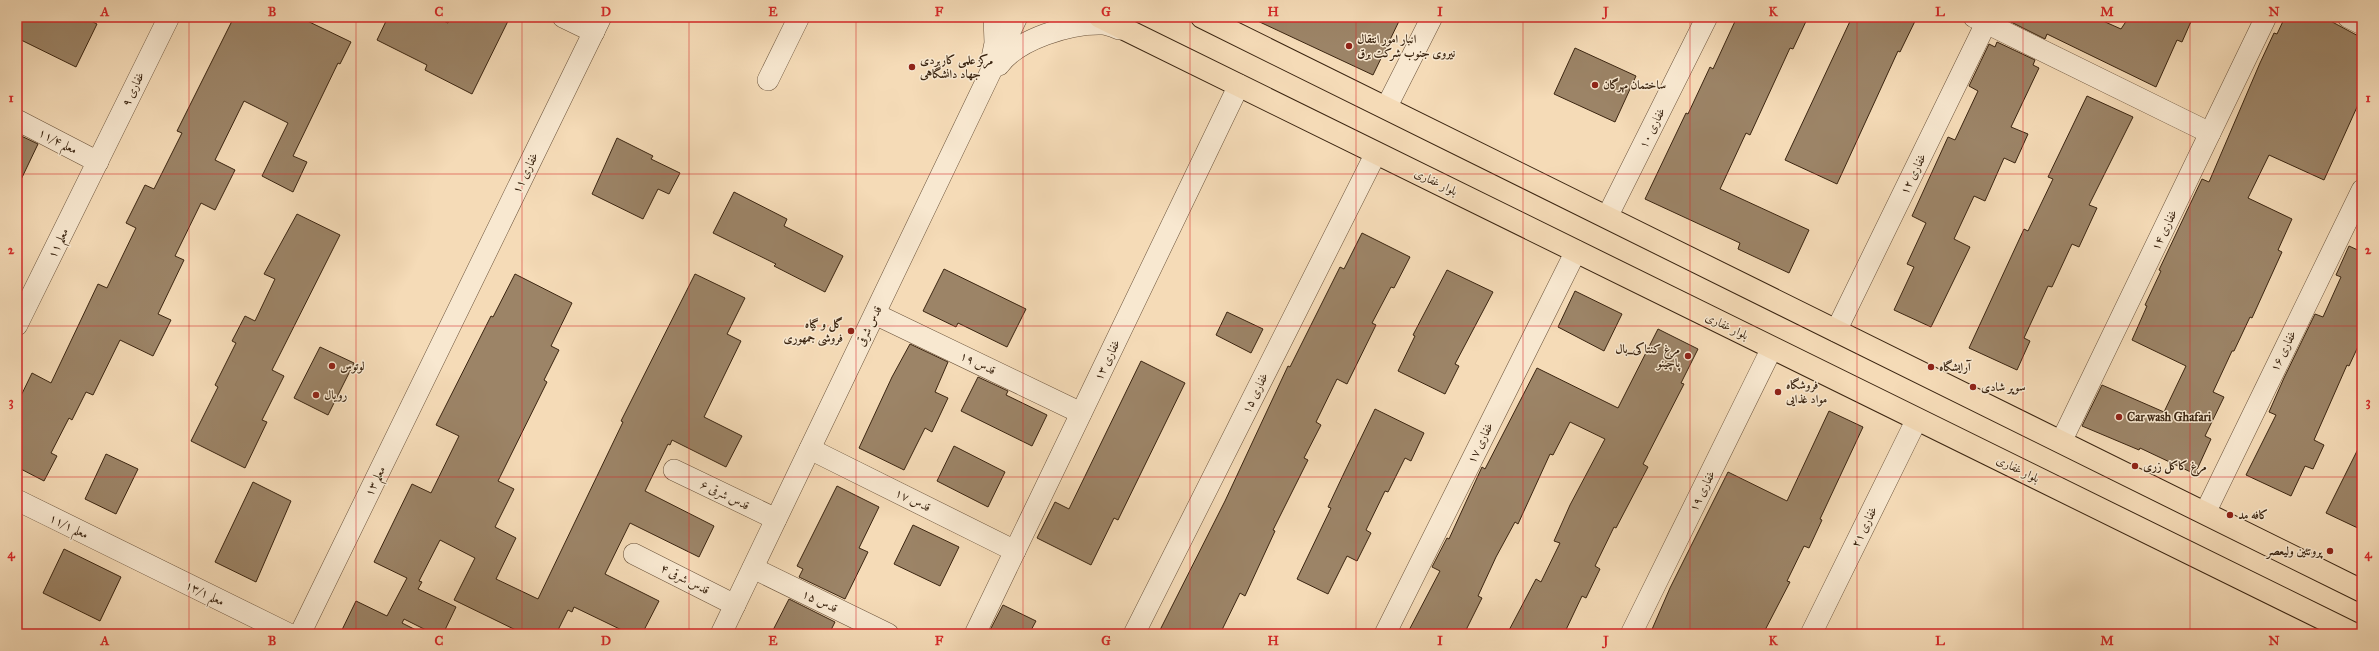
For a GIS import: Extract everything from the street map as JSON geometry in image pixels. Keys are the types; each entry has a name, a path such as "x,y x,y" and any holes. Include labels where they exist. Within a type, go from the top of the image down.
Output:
{"main road":[{"name":"بلوار غفاری","path":"1100,17 2354,634"},
{"path":"1202,17 2362,591"}],"street":[{"name":"غفاری ۹","path":"98,162 169,17"},
{"path":"563,17 598,25"},
{"path":"768,80 799,17"},
{"path":"986,81 995,42 994,17"},
{"name":"قدس شرقی","path":"721,634 1017,17"},
{"path":"1386,108 1432,17"},
{"name":"غفاری ۱۰","path":"1607,217 1707,17"},
{"name":"غفاری ۱۴","path":"2061,442 2266,17"},
{"path":"2348,17 2362,24"},
{"path":"1983,19 2210,133"},
{"name":"غفاری ۱۲","path":"1836,331 1983,19"},
{"path":"986,81 1004,58 1020,46 1049,33 1072,26 1103,24 1136,34"},
{"name":"غفاری ۱۱","path":"449,328 598,25"},
{"name":"غفاری ۱۳","path":"975,634 1239,85"},
{"name":"معلم ۱۱/۴","path":"17,120 98,162"},
{"name":"غفاری ۱۵","path":"1134,634 1376,153"},
{"name":"معلم ۱۱","path":"17,325 98,162"},
{"name":"غفاری ۱۶","path":"2205,513 2362,190"},
{"name":"غفاری ۱۷","path":"1385,634 1576,251"},
{"name":"قدس ۱۹","path":"875,314 1081,413"},
{"name":"معلم ۱۳","path":"300,634 449,328"},
{"name":"غفاری ۱۹","path":"1631,634 1772,348"},
{"name":"غفاری ۲۱","path":"1811,634 1917,419"},
{"name":"قدس ۱۷","path":"810,449 1015,551"},
{"name":"قدس شرقی ۶","path":"674,470 776,519"},
{"name":"معلم ۱۱/۱","path":"17,500 121,552"},
{"name":"معلم ۱۳/۱","path":"121,552 289,634"},
{"name":"قدس شرقی ۴","path":"634,554 735,605"},
{"name":"قدس ۱۵","path":"753,568 888,634"}],"building":[{"path":"17,17 83,17 97,24 76,67 17,38"},
{"path":"234,17 299,17 351,42 340,64 338,63 293,156 307,162 293,192 262,176 288,123 244,101 215,160 235,170 215,210 201,203 175,256 184,260 158,314 171,320 153,356 120,340 93,395 86,392 72,420 69,418 51,453 57,456 44,481 17,467 17,404 32,373 51,383 98,284 107,288 136,228 126,223 145,185 154,189 182,133 177,131"},
{"path":"388,17 435,17 448,23 451,17 510,17 472,94 425,70 427,65 377,40"},
{"name":"انبار امور انتقال نیروی جنوب شرکت برق","path":"1249,17 1401,17 1373,75"},
{"path":"1737,17 1808,17 1793,49 1790,48 1750,135 1746,133 1720,189 1809,230 1789,273 1738,249 1740,243 1645,199 1686,113 1688,114 1710,67 1713,69"},
{"path":"1852,17 1917,17 1900,52 1898,51 1837,184 1785,160"},
{"path":"2008,17 2094,17 2121,29 2129,17 2193,17 2182,42 2177,40 2156,87 2047,34 2045,39 2007,20"},
{"path":"2285,17 2323,17 2362,38 2362,96 2324,180 2269,155 2248,198 2292,219 2278,250 2282,252 2252,318 2250,317 2234,351 2232,351 2213,392 2224,397 2205,436 2211,439 2195,474 2140,448 2139,450 2082,426 2102,385 2164,412 2186,366 2132,340 2147,306 2145,305 2161,271 2159,270 2202,179 2209,182 2260,63 2274,33 2277,34"},
{"path":"1997,42 2035,60 2033,65 2039,68 2011,127 2028,134 2015,163 2004,158 1985,201 1974,196 1954,239 1970,247 1931,327 1894,310 1914,267 1907,264 1926,223 1912,216 1948,137 1955,140 1978,91 1969,86 1989,44 1995,47"},
{"name":"ساختمان مهرگان","path":"1575,48 1636,76 1615,122 1554,94"},
{"path":"2087,96 2133,117 2089,205 2097,208 2079,247 2072,244 2052,287 2048,286 2024,338 2030,341 2017,370 1969,348 2024,229 2028,231 2053,179 2048,177"},
{"path":"17,134 38,144 17,188"},
{"path":"617,138 653,156 651,159 680,173 669,194 658,189 643,219 592,194"},
{"path":"734,192 787,219 784,226 843,256 825,292 774,266 776,264 713,233"},
{"path":"297,214 340,235 272,370 284,376 262,420 267,422 245,468 191,441 218,387 215,385 236,343 232,341 245,316 255,321 275,279 264,274"},
{"path":"1362,233 1410,257 1394,288 1391,287 1372,323 1376,325 1347,384 1337,379 1316,422 1321,425 1304,458 1308,460 1273,530 1275,531 1245,596 1240,593 1220,634 1158,634 1225,501 1288,366 1290,367 1340,267 1344,269"},
{"path":"2349,246 2362,252 2362,338 2349,366 2347,365 2314,440 2324,445 2313,469 2305,466 2291,496 2246,475 2276,415 2269,412 2284,378 2315,314 2323,317 2341,277 2336,275"},
{"path":"944,269 1026,309 1007,347 958,323 956,327 923,311"},
{"path":"1447,270 1493,292 1455,364 1459,366 1445,394 1398,371 1415,336 1413,335"},
{"path":"515,274 572,303 551,346 559,350 544,380 547,382 498,481 514,489 495,527 516,538 496,579 538,599 623,422 621,421 695,274 745,298 727,334 741,341 704,417 742,436 726,467 672,440 670,445 668,444 645,491 714,526 699,557 630,523 605,574 659,601 642,634 630,634 574,607 572,612 568,610 556,634 524,634 454,600 475,558 440,540 419,581 422,582 418,589 456,607 443,634 434,634 404,619 402,623 424,634 340,634 356,601 387,616 407,578 374,562 412,484 431,493 459,436 436,425 491,316 493,317"},
{"path":"1575,291 1622,314 1604,351 1558,327"},
{"path":"1227,312 1263,329 1251,353 1216,335"},
{"path":"1658,329 1698,349 1681,383 1684,384 1643,464 1648,467 1616,528 1614,527 1595,566 1600,569 1586,598 1582,596 1564,634 1507,634 1536,579 1541,582 1560,543 1554,541 1570,505 1605,439 1570,422 1553,455 1550,454 1518,524 1515,522 1496,557 1478,596 1482,598 1464,634 1407,634 1440,571 1432,567 1447,538 1449,539 1482,467 1485,469 1537,368 1618,408"},
{"path":"910,344 948,362 935,392 948,398 932,432 925,428 904,470 859,448 892,377"},
{"path":"320,347 354,363 328,415 294,398"},
{"path":"1141,361 1185,383 1118,520 1114,518 1091,565 1037,538 1055,502 1069,509"},
{"path":"978,377 1008,391 1006,395 1047,415 1032,446 961,411"},
{"path":"1375,409 1424,433 1411,461 1405,458 1388,492 1385,491 1366,530 1371,533 1357,561 1347,556 1328,594 1297,579 1331,508 1328,507"},
{"path":"1829,411 1863,427 1820,519 1822,520 1809,548 1804,546 1787,581 1790,582 1763,634 1650,634 1670,588 1728,472 1787,501"},
{"path":"2362,441 2362,530 2326,513"},
{"path":"954,446 1005,472 988,507 937,481"},
{"path":"106,454 138,469 116,514 85,499"},
{"path":"253,482 291,501 256,582 215,562"},
{"path":"837,486 879,507 859,548 868,552 845,599 799,577 803,569 797,566"},
{"path":"913,525 959,547 940,586 894,564"},
{"path":"64,549 121,577 100,621 43,593"},
{"path":"789,599 835,622 829,634 771,634"},
{"path":"1003,605 1036,621 1029,634 988,634"}],"place":[{"name":"انبار امور انتقال نیروی جنوب شرکت برق","path":"1349,46"},
{"name":"مرکز علمی کاربردی جهاد دانشگاهی","path":"912,67"},
{"name":"ساختمان مهرگان","path":"1595,85"},
{"name":"گل و گیاه فروشی جمهوری","path":"851,331"},
{"name":"مرغ کنتاکی_بال پاچینو","path":"1688,356"},
{"name":"لوتوس","path":"332,366"},
{"name":"آرایشگاه","path":"1931,367"},
{"name":"سوپر شادی","path":"1973,387"},
{"name":"فروشگاه مواد غذایی","path":"1778,392"},
{"name":"رویال","path":"316,395"},
{"name":"Car wash Ghafari","path":"2119,417"},
{"name":"مرغ کاکل زری","path":"2135,466"},
{"name":"کافه مد","path":"2230,515"},
{"name":"پروتئین ولیعصر","path":"2330,551"}]}
